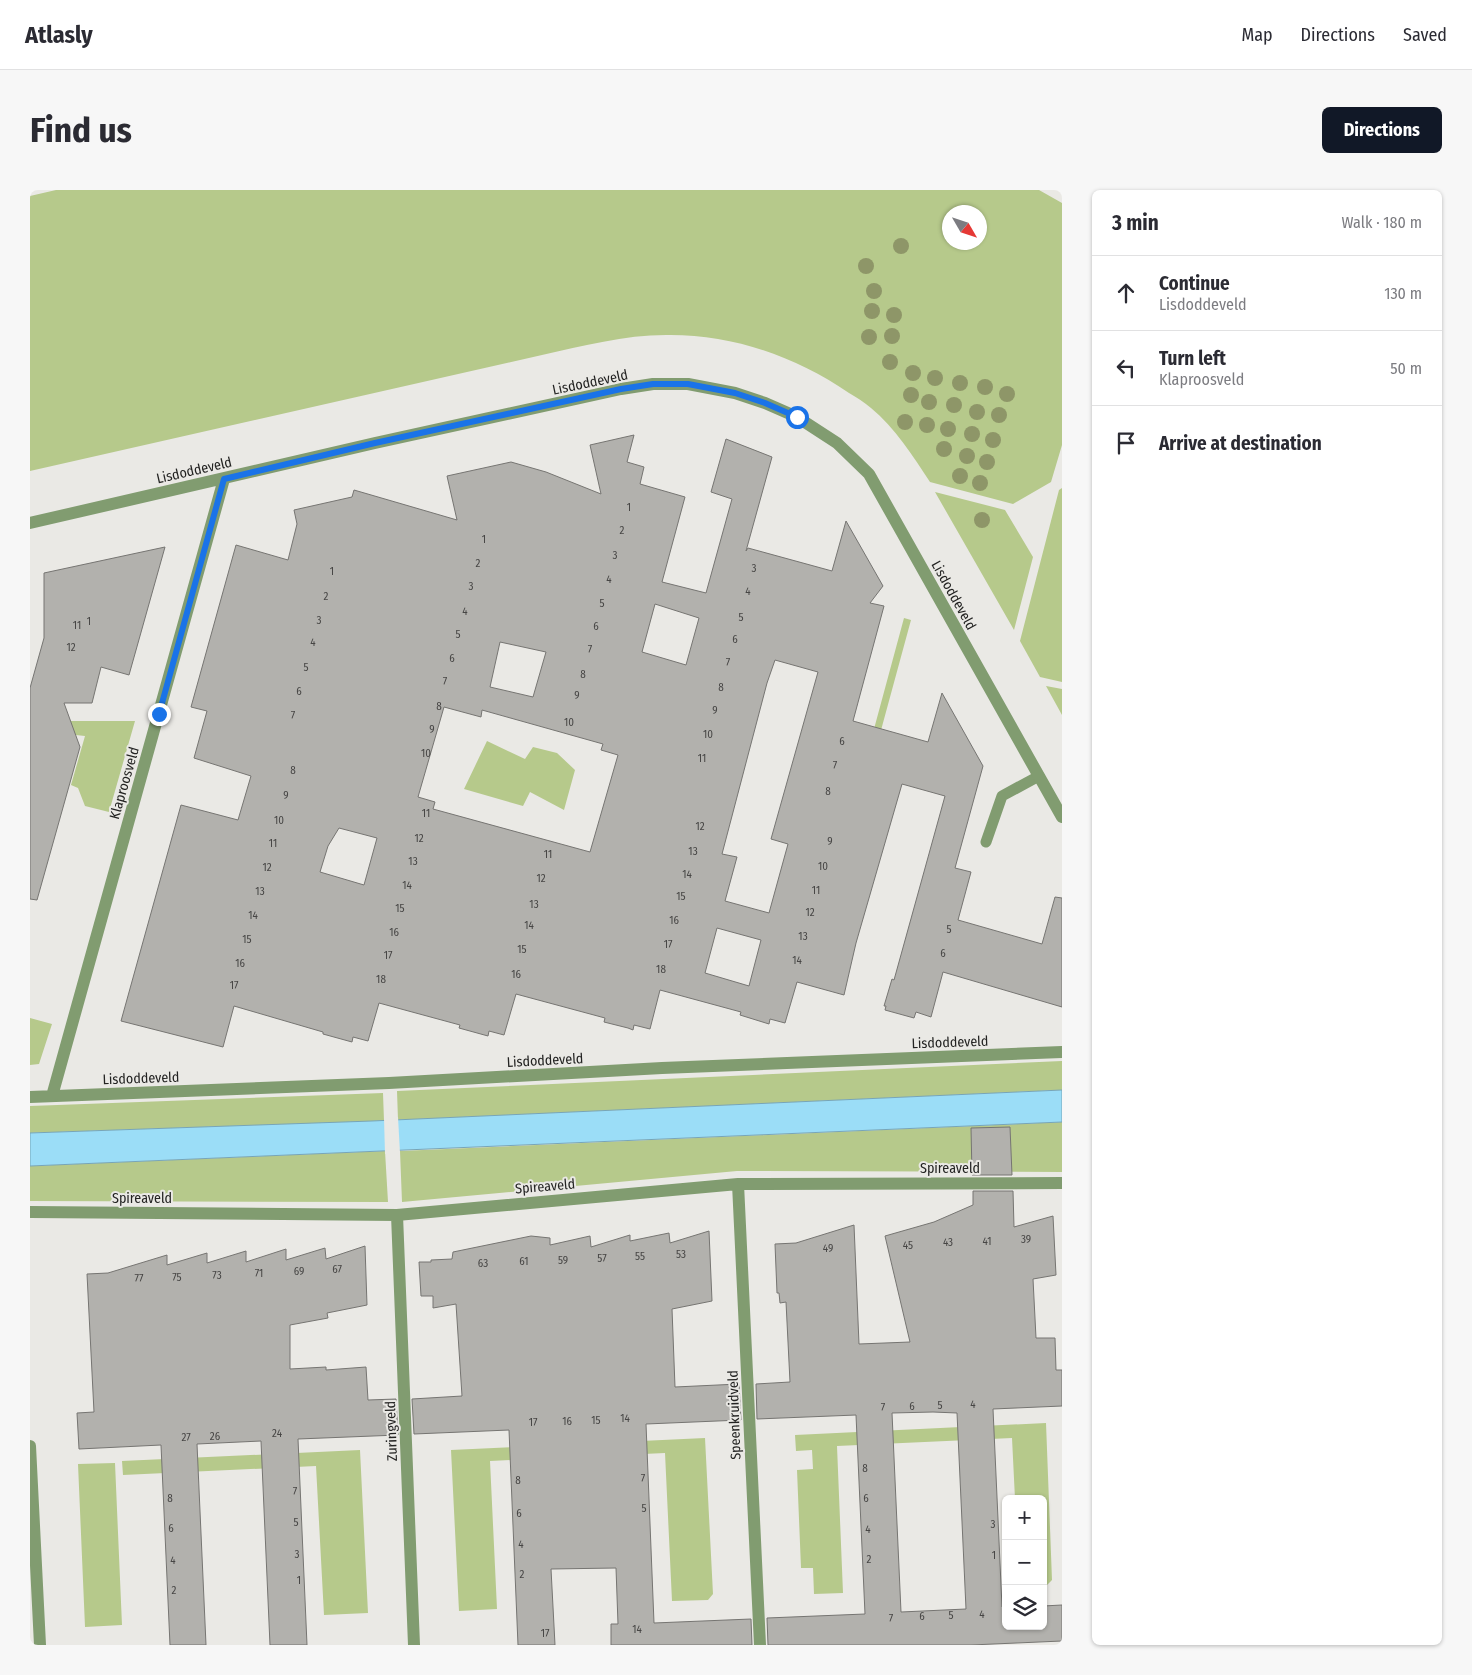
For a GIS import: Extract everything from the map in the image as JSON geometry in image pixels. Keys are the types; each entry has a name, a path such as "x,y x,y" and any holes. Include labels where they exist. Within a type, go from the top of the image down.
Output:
{"street":[{"name":"Lisdoddeveld","path":"30,523 375,443 621,389 653,384 688,384 735,393 765,403 797,417 837,442 869,474 1062,817"},
{"name":"Klaproosveld","path":"52,1096 224,479"},
{"name":"Lisdoddeveld","path":"30,1097 389,1083 680,1068 1062,1052"},
{"name":"Spireaveld","path":"30,1212 397,1215 738,1184 1062,1183"},
{"name":"Speenkruidveld","path":"738,1184 760,1645"},
{"name":"Zuringveld","path":"397,1215 414,1645"},
{"path":"30,1446 40,1645"}],"lane":[{"path":"986,842 1002,796 1039,776"}],"green space":[{"path":"56,190 1039,190 1062,203 1062,445 1051,482 1013,504 930,482 903,443 880,416 863,402 807,368 785,358 739,343 715,338 666,335 650,335 588,345 30,471 30,196"},
{"path":"1062,488 1062,682 1040,677 1020,641 1059,490"},
{"path":"935,492 1005,510 1033,557 1014,630"},
{"path":"904,618 911,620 871,767 864,766"},
{"path":"1046,686 1062,689 1062,715"},
{"path":"30,721 135,721 109,812 85,806 78,788 71,785 85,736 30,730"},
{"path":"487,741 525,759 533,747 557,753 575,770 564,810 530,792 523,806 464,789"},
{"path":"30,1018 52,1024 39,1064 30,1065"},
{"path":"1062,1061 1062,1090 398,1120 397,1091"},
{"path":"383,1093 384,1121 30,1133 30,1106"},
{"path":"1062,1122 1062,1172 737,1171 402,1202 400,1151"},
{"path":"385,1151 388,1202 30,1201 30,1166"},
{"path":"1046,1423 1052,1580 1047,1585 1047,1495 1015,1495 1012,1438 837,1446 843,1593 814,1594 813,1568 801,1568 797,1470 813,1469 812,1450 796,1451 795,1435"},
{"path":"705,1438 713,1594 708,1600 672,1601 665,1453 490,1461 497,1609 459,1611 451,1450"},
{"path":"360,1450 368,1613 324,1615 316,1466 123,1475 122,1461"},
{"path":"115,1463 122,1625 85,1627 78,1464"}],"water":[{"path":"1062,1090 1062,1122 30,1166 30,1133 372,1121"}],"pier":[{"path":"398,1117 400,1153 385,1154 384,1118"}],"building":[{"path":"634,435 627,462 644,467 640,484 685,497 662,582 706,593 732,499 711,492 726,439 772,457 746,551 748,548 832,571 846,521 883,586 870,603 884,606 853,721 928,742 942,693 983,766 955,868 971,872 958,920 1042,944 1055,897 1062,898 1062,1007 943,972 931,1017 916,1012 914,1018 885,1010 886,1006 884,1006 892,979 894,980 945,796 902,784 856,943 844,995 797,982 785,1023 770,1019 769,1024 740,1015 741,1012 660,990 650,1029 634,1025 633,1030 604,1022 605,1018 516,994 504,1035 489,1031 488,1036 459,1028 460,1025 379,1003 368,1041 353,1037 352,1042 234,1006 223,1047 121,1021 181,805 238,820 251,776 194,758 207,711 191,707 236,545 288,560 297,524 294,510 352,497 354,490 457,520 447,476 511,462 546,472 601,494 590,445","holes":["655,604 699,618 686,665 642,652","500,642 546,652 533,697 490,687","775,660 818,672 771,839 788,844 769,913 725,901 737,857 722,854 767,683","444,707 481,717 482,710 603,744 601,750 618,755 590,852 433,809 435,802 418,797","339,828 377,838 364,885 320,872 328,846","717,928 761,940 749,986 705,973"]},
{"path":"165,547 129,675 101,667 92,703 64,703 80,747 37,900 30,899 30,688 44,638 44,573"},
{"path":"1010,1127 1012,1175 972,1175 971,1128"},
{"path":"973,1191 1013,1191 1014,1227 1053,1216 1056,1275 1033,1279 1036,1338 1055,1338 1056,1370 1062,1370 1062,1406 993,1409 1002,1630 1047,1630 1047,1606 1062,1605 1062,1641 971,1645 768,1645 767,1618 865,1614 856,1415 757,1419 756,1384 790,1382 786,1302 780,1303 779,1293 777,1293 775,1244 796,1243 854,1225 859,1344 910,1342 885,1236 934,1222 973,1205","holes":["892,1413 957,1413 966,1609 901,1612"]},
{"path":"709,1231 712,1301 672,1309 675,1387 739,1384 741,1420 646,1424 654,1623 751,1619 752,1645 611,1645 611,1624 618,1624 616,1568 551,1569 555,1645 518,1645 509,1430 414,1434 412,1399 462,1396 456,1304 433,1308 433,1296 421,1296 419,1262 452,1259 453,1252 531,1236 550,1238 550,1245 590,1236 591,1247 630,1235 630,1241 669,1233 670,1243"},
{"path":"365,1246 367,1305 327,1313 328,1318 290,1325 290,1369 326,1367 326,1370 366,1367 368,1400 396,1399 398,1435 298,1439 307,1645 270,1645 261,1441 197,1444 206,1645 170,1645 161,1445 79,1449 77,1413 94,1412 87,1274 108,1273 167,1255 167,1265 207,1253 207,1263 246,1251 246,1262 286,1249 286,1260 325,1248 326,1259"}],"route":[{"path":"159,714 224,479 375,443 621,389 653,384 688,384 735,393 765,403 797,417"}]}
